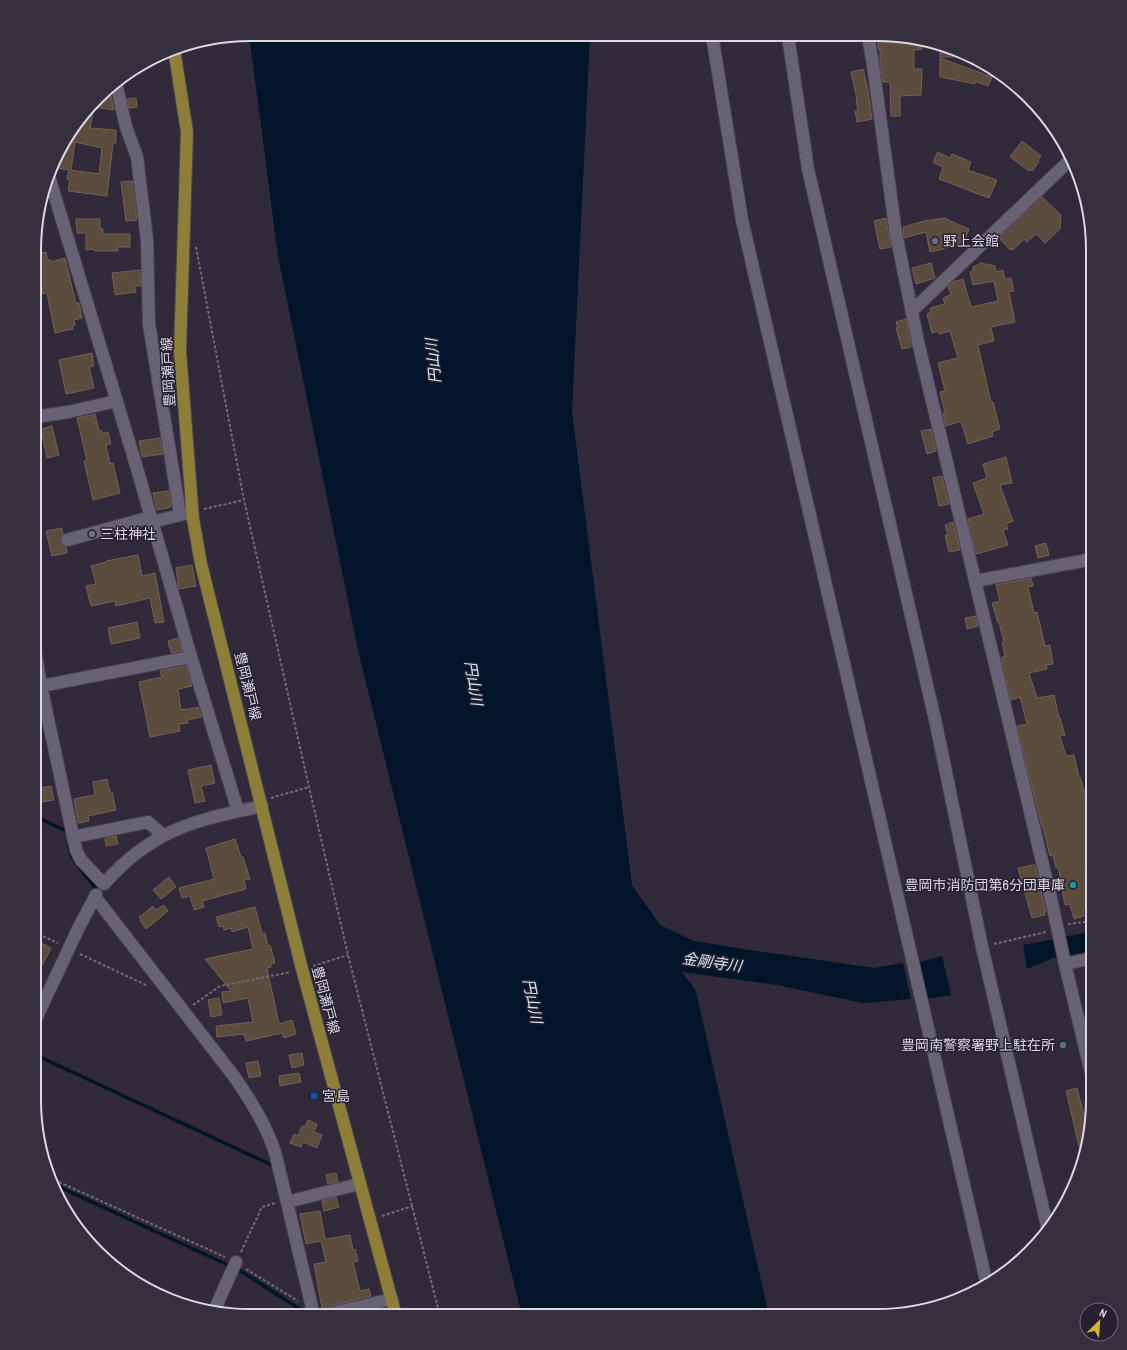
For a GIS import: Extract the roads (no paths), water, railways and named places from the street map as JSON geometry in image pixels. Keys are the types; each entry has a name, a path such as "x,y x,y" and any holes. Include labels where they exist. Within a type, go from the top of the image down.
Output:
{"main road":[{"name":"豊岡瀬戸線","path":"175,55 186,132 180,351 186,513 201,564 262,804 302,970 359,1184 394,1309"}],"street":[{"path":"713,41 742,220 986,1279"},
{"path":"789,41 808,170 936,724 982,947 1046,1223"},
{"path":"869,41 896,234 912,311 928,385 1058,929 1064,962 1086,1056"},
{"path":"68,540 151,519 186,513 148,324 147,240 137,157 126,127 117,89"},
{"path":"912,311 1067,163"},
{"path":"51,185 238,811"},
{"path":"41,416 117,401"},
{"path":"975,581 1086,560"},
{"path":"41,684 191,657"},
{"path":"41,698 76,850 79,856 104,884 139,850 164,835 203,820 262,804"},
{"path":"73,837 148,822 164,835"},
{"path":"41,1008 68,949 96,896 233,1075 251,1102 274,1147 289,1200 312,1309"},
{"path":"1064,962 1086,959"},
{"path":"289,1200 359,1184"},
{"path":"216,1306 236,1262"},
{"path":"349,1309 392,1299"}],"water":[{"path":"250,41 590,41 572,411 632,885 660,925 694,941 874,968 903,963 911,999 863,1003 777,985 682,972 696,991 767,1309 520,1309 358,650 278,256"},
{"path":"1086,932 1086,952 1053,958 1027,969 1023,945"},
{"path":"942,956 951,995 926,999 920,962"}],"waterway":[{"path":"41,819 66,831"},
{"path":"69,843 71,856 98,892"},
{"path":"41,1057 274,1166"},
{"path":"61,1188 230,1266"},
{"path":"239,1270 300,1309"}],"place":[{"name":"野上会館","path":"935,241"},
{"name":"三柱神社","path":"92,534"},
{"name":"豊岡市消防団第6分団車庫","path":"1073,885"},
{"name":"豊岡南警察署野上駐在所","path":"1063,1045"},
{"name":"宮島","path":"314,1096"}],"water label":[{"name":"円山川","path":"433,361"},
{"name":"円山川","path":"474,683"},
{"name":"金剛寺川","path":"712,962"},
{"name":"円山川","path":"533,1001"}]}
